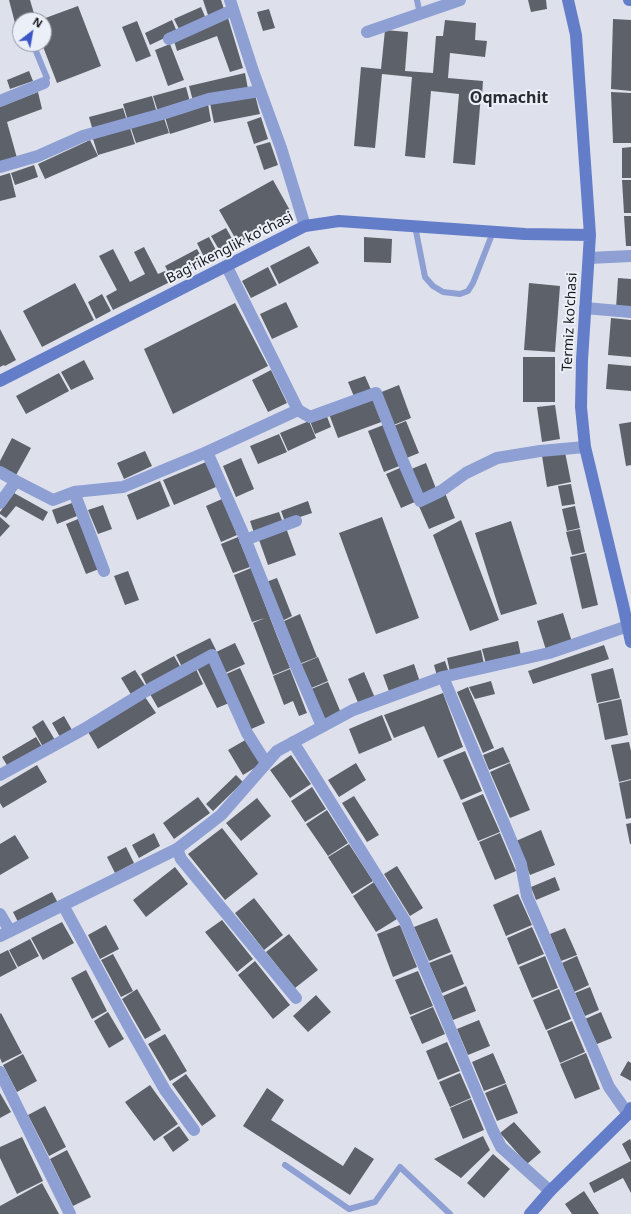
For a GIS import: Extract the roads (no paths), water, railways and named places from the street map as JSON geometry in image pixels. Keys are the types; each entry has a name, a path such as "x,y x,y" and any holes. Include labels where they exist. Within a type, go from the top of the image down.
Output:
{"main road":[{"name":"Termiz ko'chasi","path":"568,0 576,35 590,235 582,360 581,407 585,447 627,605 628,626 631,642"},
{"name":"Bag'rikenglik ko'chasi","path":"0,381 227,267 305,226 339,221 525,234 590,235"},
{"path":"530,1214 550,1191 629,1111"}],"street":[{"path":"367,32 460,0"},
{"path":"169,39 231,5 281,148 305,226"},
{"path":"0,101 44,83"},
{"path":"0,166 38,156 83,136 209,99 260,91"},
{"path":"589,258 631,256"},
{"path":"227,267 298,410 310,417 376,393 420,501 441,491 466,473 497,458 540,451 585,447"},
{"path":"586,308 631,312"},
{"path":"0,472 53,500 74,492 123,487 207,452 298,410"},
{"path":"207,452 246,540 293,659 322,726"},
{"path":"0,503 16,481"},
{"path":"74,492 104,572"},
{"path":"246,540 296,521"},
{"path":"0,914 5,934 177,849 222,815 277,751 354,710 443,678 549,653 628,626"},
{"path":"0,775 84,729 146,691 212,655 247,733 266,763"},
{"path":"443,678 522,864 527,896 609,1087 629,1111"},
{"path":"293,742 405,921 501,1147 550,1191"},
{"path":"177,849 181,859 296,998"},
{"path":"63,905 142,1051 165,1090 194,1130"},
{"path":"0,1072 70,1214"}],"lane":[{"path":"416,0 420,14"},
{"path":"36,52 47,78 44,83"},
{"path":"416,226 424,278 443,292 460,294 468,291 473,283 493,232"},
{"path":"285,1165 349,1208 374,1202 400,1167 450,1214"}],"district":[{"name":"Oqmachit","path":"509,98"}]}
